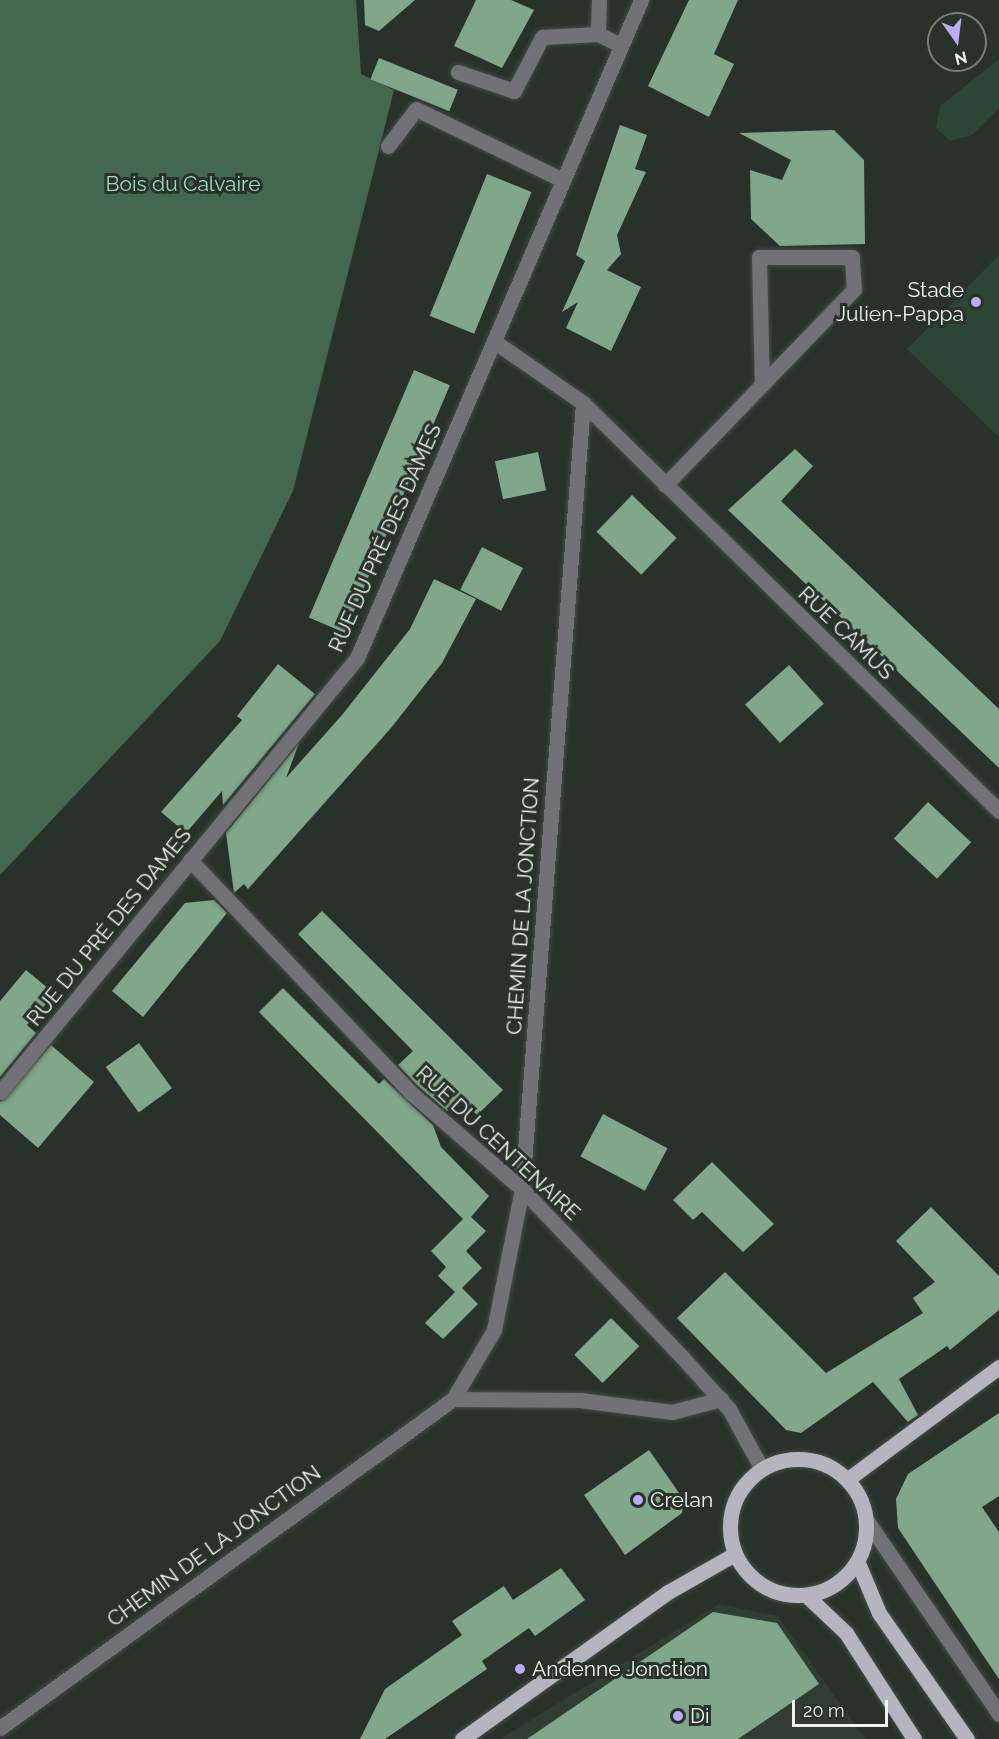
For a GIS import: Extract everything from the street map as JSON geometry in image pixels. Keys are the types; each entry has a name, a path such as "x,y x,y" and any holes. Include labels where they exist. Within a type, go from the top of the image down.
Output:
{"main road":[{"path":"848,1479 999,1367"},
{"path":"807,1596 836,1585 858,1563 867,1521 848,1479 807,1459 762,1469 732,1507 729,1531 735,1554 764,1587 807,1596 846,1633 914,1739"},
{"path":"462,1739 668,1592 735,1554"},
{"path":"858,1563 879,1613 967,1739"}],"street":[{"path":"598,34 599,0"},
{"name":"RUE DU PRÉ DES DAMES","path":"632,0 632,20"},
{"name":"RUE DU PRÉ DES DAMES","path":"0,1092 357,658 641,0"},
{"path":"458,72 514,91 542,37 598,34 621,45"},
{"path":"388,146 416,109 563,180"},
{"path":"665,485 854,289 852,257 759,257 762,384"},
{"name":"RUE CAMUS","path":"495,342 583,403 999,811"},
{"name":"CHEMIN DE LA JONCTION","path":"0,1728 453,1399 494,1330 522,1189 583,403"},
{"name":"RUE DU CENTENAIRE","path":"190,860 410,1092 522,1189 721,1400 762,1469"},
{"path":"453,1399 580,1400 672,1412 721,1400"},
{"path":"867,1521 999,1714"}],"shaded area":[{"path":"999,59 999,108 972,135 950,141 936,128 940,106 983,72 987,72 987,69"},
{"name":"Stade Julien-Pappa","path":"999,255 999,437 907,349"},
{"path":"719,1604 778,1616 865,1739 500,1739"}],"green space":[{"name":"Bois du Calvaire","path":"0,0 356,0 361,74 394,90 293,491 220,641 0,875"}],"building":[{"path":"364,0 415,0 379,31 365,25"},
{"path":"476,0 511,0 534,10 502,68 454,46"},
{"path":"689,0 738,0 714,54 734,64 709,117 648,86"},
{"path":"379,58 458,90 449,111 370,79"},
{"path":"620,125 647,135 635,169 646,172 617,235 621,254 607,270 641,287 611,351 566,328 578,302 562,312 585,261 576,255"},
{"path":"834,130 864,160 865,244 780,246 751,219 750,170 782,180 791,160 739,133"},
{"path":"487,174 532,192 474,334 430,316"},
{"path":"414,370 450,385 345,633 309,618"},
{"path":"795,449 813,466 781,501 999,709 999,768 728,510"},
{"path":"538,452 546,490 503,499 495,461"},
{"path":"632,495 677,538 641,575 597,532"},
{"path":"482,547 523,568 501,611 460,590"},
{"path":"434,579 476,599 442,663 391,728 248,889 244,884 234,893 226,833 299,743 286,778 342,715 410,629"},
{"path":"278,664 315,694 223,805 222,791 186,833 161,812 242,720 237,716"},
{"path":"789,665 824,704 780,743 745,704"},
{"path":"928,802 971,842 937,879 894,839"},
{"path":"214,900 227,913 143,1017 112,991 185,903"},
{"path":"322,911 503,1090 477,1115 460,1098 447,1111 417,1085 398,1065 413,1051 298,934"},
{"path":"26,970 55,994 27,1025 36,1033 0,1077 0,1001"},
{"path":"283,988 379,1084 384,1079 433,1125 441,1147 489,1196 471,1217 486,1231 466,1251 482,1268 462,1288 478,1304 443,1339 425,1323 455,1292 438,1276 446,1267 431,1251 463,1219 259,1012"},
{"path":"139,1043 172,1088 139,1112 106,1067"},
{"path":"51,1045 94,1082 38,1148 0,1115 0,1102"},
{"path":"603,1114 667,1148 645,1191 580,1156"},
{"path":"712,1162 774,1224 743,1252 702,1212 693,1220 673,1200"},
{"path":"931,1207 999,1276 999,1310 950,1350 947,1346 899,1379 918,1415 908,1422 873,1382 801,1433 786,1430 677,1318 725,1272 826,1373 923,1313 913,1298 935,1282 896,1241"},
{"path":"611,1318 639,1346 603,1383 574,1355"},
{"path":"999,1413 999,1496 982,1507 999,1532 999,1679 898,1528 896,1499 908,1474"},
{"path":"649,1450 684,1500 682,1513 625,1555 584,1495"},
{"path":"561,1568 585,1600 535,1636 529,1628 482,1661 487,1669 385,1739 360,1739 385,1689 462,1635 452,1621 504,1586 513,1600"},
{"path":"713,1612 777,1623 819,1684 738,1739 527,1739"}],"place":[{"name":"Stade Julien-Pappa","path":"976,302"},
{"name":"Crelan","path":"638,1500"},
{"name":"Andenne Jonction","path":"520,1669"},
{"name":"Di","path":"678,1716"}]}
